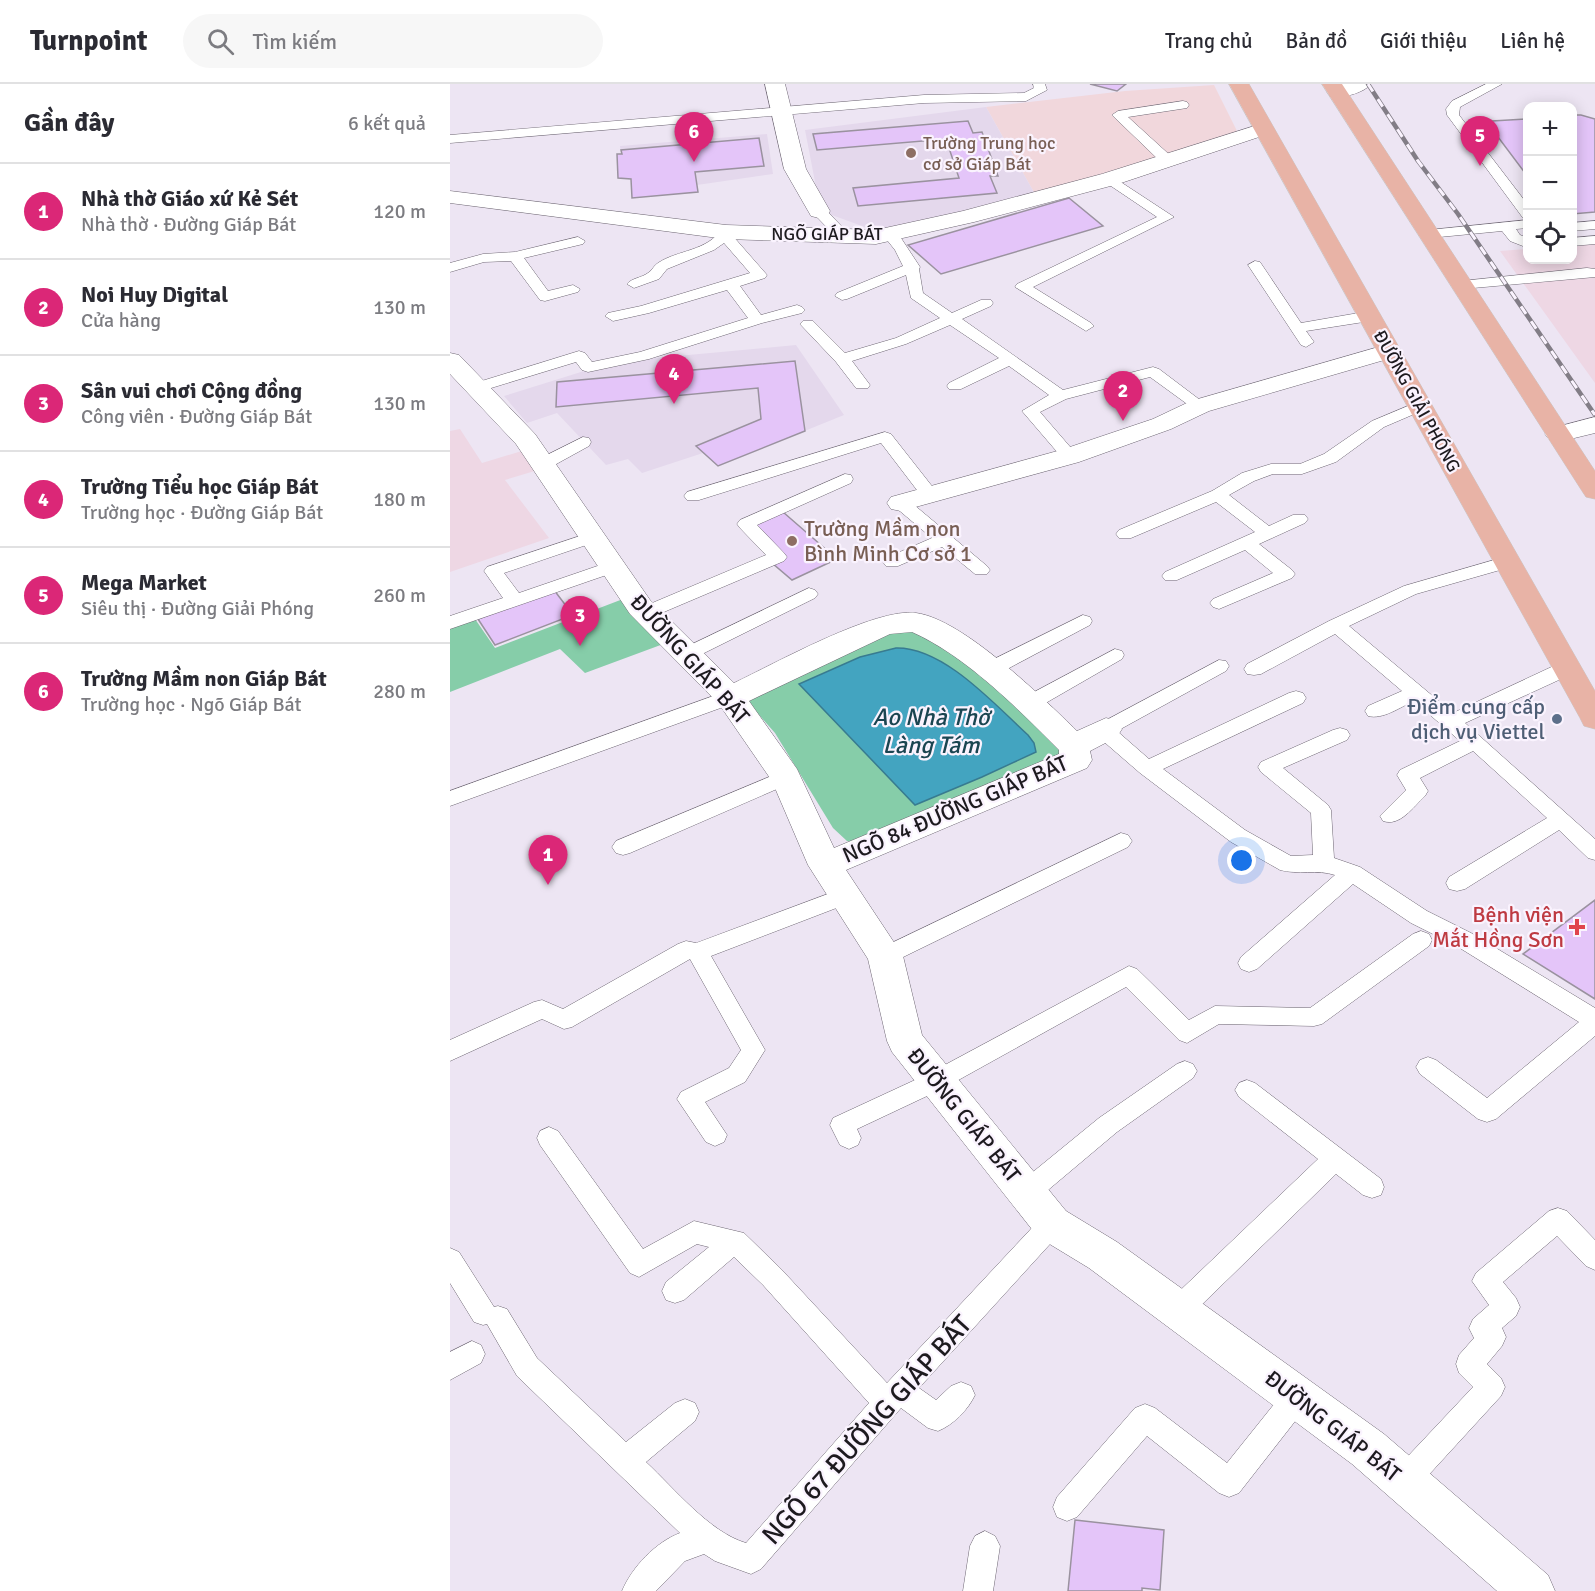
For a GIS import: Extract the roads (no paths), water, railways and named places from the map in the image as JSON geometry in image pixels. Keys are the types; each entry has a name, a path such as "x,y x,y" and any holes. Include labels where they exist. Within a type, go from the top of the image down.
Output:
{"main road":[{"name":"ĐƯỜNG GIẢI PHÓNG","path":"1239,84 1595,718"},
{"path":"1334,88 1595,491"}],"street":[{"path":"775,84 795,169 819,211"},
{"path":"1334,88 1361,84"},
{"name":"NGÕ GIÁP BÁT","path":"450,197 726,234 843,237 890,235 1110,179 1264,129"},
{"path":"901,503 1070,456 1162,424 1200,406 1389,351"},
{"name":"ĐƯỜNG GIÁP BÁT","path":"458,371 526,439 645,613 730,697 786,777 825,865 885,956 904,1041 1052,1224 1103,1255 1368,1449 1532,1591"},
{"path":"1558,434 1595,425"},
{"path":"730,697 884,625 915,622 938,632 965,650 1030,703 1074,746 1106,729"},
{"name":"NGÕ 84 ĐƯỜNG GIÁP BÁT","path":"825,865 1076,760 1074,746"}],"lane":[{"path":"919,84 924,99"},
{"path":"450,139 924,99 1026,97 1041,90 1039,84"},
{"path":"1496,84 1456,104 1452,109 1453,115 1523,210"},
{"path":"1168,161 1118,115 1183,105"},
{"path":"1086,326 1022,287 1167,217 1110,179"},
{"path":"819,211 843,237"},
{"path":"1429,234 1523,224"},
{"path":"1577,227 1595,225"},
{"path":"1506,226 1515,238 1523,242"},
{"path":"613,316 644,310 760,275 726,234 709,247 662,266 654,276 634,284"},
{"path":"890,235 901,245 913,267 916,295 1010,359 1059,396"},
{"path":"1577,242 1595,240"},
{"path":"450,268 483,258 515,256 578,241"},
{"path":"515,256 545,297 573,289"},
{"path":"1255,266 1306,342"},
{"path":"842,296 913,267"},
{"path":"1462,285 1595,273"},
{"path":"731,284 757,320"},
{"path":"842,359 901,341 986,303"},
{"path":"458,371 579,356 588,367 643,356 757,320 797,310"},
{"path":"1297,328 1370,316"},
{"path":"808,324 842,359 862,386"},
{"path":"955,386 1010,359"},
{"path":"1070,456 1030,411 1059,396 1153,372 1200,406"},
{"path":"1125,534 1218,495 1248,477 1271,469 1302,469 1330,458 1378,424 1420,406"},
{"path":"693,496 885,437 930,494"},
{"path":"543,464 583,442"},
{"path":"645,613 778,557 746,524 845,479"},
{"path":"1218,495 1267,533"},
{"path":"901,503 981,570"},
{"path":"1171,576 1299,519"},
{"path":"515,601 493,571 592,537"},
{"path":"892,562 944,539"},
{"path":"1220,603 1286,574 1247,543"},
{"path":"1254,669 1336,625 1410,590 1508,562"},
{"path":"450,623 612,567"},
{"path":"687,654 808,594"},
{"path":"989,670 1083,621"},
{"path":"1336,625 1452,721 1595,852"},
{"path":"1030,703 1115,655"},
{"path":"1219,666 1106,729 1110,736 1147,768 1238,836 1288,864 1324,863 1352,873 1419,917 1463,939 1595,1021 1487,1112 1428,1067"},
{"path":"1452,721 1567,668"},
{"path":"1374,711 1416,692"},
{"path":"450,799 730,697"},
{"path":"1147,768 1296,698"},
{"path":"1324,863 1321,810 1269,767 1340,735"},
{"path":"1390,816 1418,791 1407,775 1475,742"},
{"path":"623,847 786,777"},
{"path":"1456,883 1561,819"},
{"path":"885,956 1121,841"},
{"path":"1249,963 1352,873"},
{"path":"450,1052 542,1009 564,1020 686,950 697,952 844,896"},
{"path":"849,1138 842,1125 936,1081 1129,975 1187,1033 1215,1015 1314,1017 1421,940"},
{"path":"697,952 753,1050 737,1075 689,1099 715,1135"},
{"path":"1026,1193 1108,1125 1185,1071"},
{"path":"1248,1090 1372,1187"},
{"path":"549,1138 639,1265 694,1232 735,1241 893,1397 938,1418 961,1395"},
{"path":"1178,1310 1336,1158"},
{"path":"1404,1481 1491,1387 1469,1364 1493,1337 1482,1328 1507,1306 1485,1281 1558,1219 1595,1258"},
{"name":"NGÕ 67 ĐƯỜNG GIÁP BÁT","path":"707,1539 725,1551 751,1559 893,1397 1052,1224"},
{"path":"675,1291 735,1241"},
{"path":"450,1260 527,1367 707,1539"},
{"path":"1067,1507 1146,1417 1229,1483 1297,1397"},
{"path":"625,1461 685,1412"},
{"path":"637,1591 672,1550 688,1542 707,1539"},
{"path":"978,1591 985,1546"}],"water":[{"name":"Ao Nhà Thờ Làng Tám","path":"896,648 914,650 932,657 968,680 1028,735 1034,743 1036,752 915,805 799,684 860,657"}],"railway":[{"path":"1368,84 1418,161 1458,214 1595,415"}],"place":[{"name":"Trường Trung học cơ sở Giáp Bát","path":"911,153"},
{"name":"Trường Mầm non Giáp Bát","path":"694,162"},
{"name":"Mega Market","path":"1480,166"},
{"name":"Trường Tiểu học Giáp Bát","path":"674,404"},
{"name":"Noi Huy Digital","path":"1123,421"},
{"name":"Trường Mầm non Bình Minh Cơ sở 1","path":"792,541"},
{"name":"Sân vui chơi Cộng đồng","path":"580,646"},
{"name":"Điểm cung cấp dịch vụ Viettel","path":"1557,719"},
{"name":"Nhà thờ Giáo xứ Kẻ Sét","path":"548,885"},
{"name":"Bệnh viện Mắt Hồng Sơn","path":"1577,927"}]}
